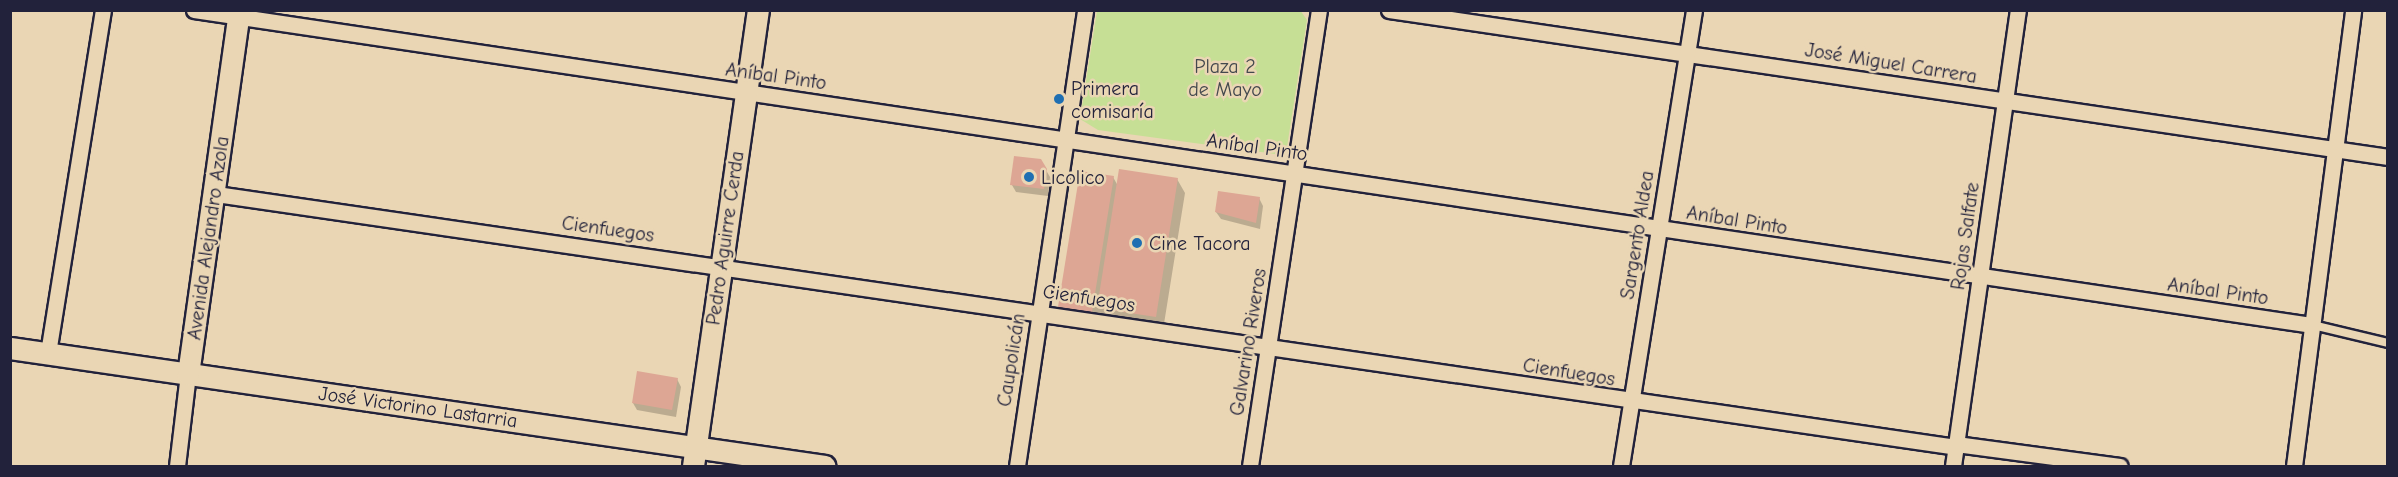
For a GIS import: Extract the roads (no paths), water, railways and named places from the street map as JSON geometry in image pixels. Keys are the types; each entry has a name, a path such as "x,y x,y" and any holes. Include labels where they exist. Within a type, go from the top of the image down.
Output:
{"main road":[{"name":"Pedro Aguirre Cerda","path":"694,457 758,10"},
{"name":"Avenida Alejandro Azola","path":"188,374 216,194 239,14"},
{"name":"José Victorino Lastarria","path":"10,348 188,374 694,457 825,466"}],"street":[{"path":"48,353 103,10"},
{"name":"Aníbal Pinto","path":"194,10 239,14 746,93 1659,230 2313,325"},
{"name":"Caupolicán","path":"1017,466 1085,10"},
{"name":"Galvarino Riveros","path":"1250,466 1319,10"},
{"name":"José Miguel Carrera","path":"1389,10 2388,157"},
{"name":"Sargento Aldea","path":"1621,466 1694,10"},
{"name":"Rojas Salfate","path":"1953,466 2018,10"},
{"path":"2294,466 2353,10"},
{"name":"Cienfuegos","path":"216,194 1040,312 1631,403 2120,466"},
{"name":"Avenida Alejandro Azola","path":"177,466 188,374"}],"lane":[{"path":"2313,325 2388,343"}],"place":[{"name":"Primera comisaría","path":"1059,99"},
{"name":"Licolico","path":"1029,177"},
{"name":"Cine Tacora","path":"1137,243"}],"park label":[{"name":"Plaza 2 de Mayo","path":"1225,78"}]}
